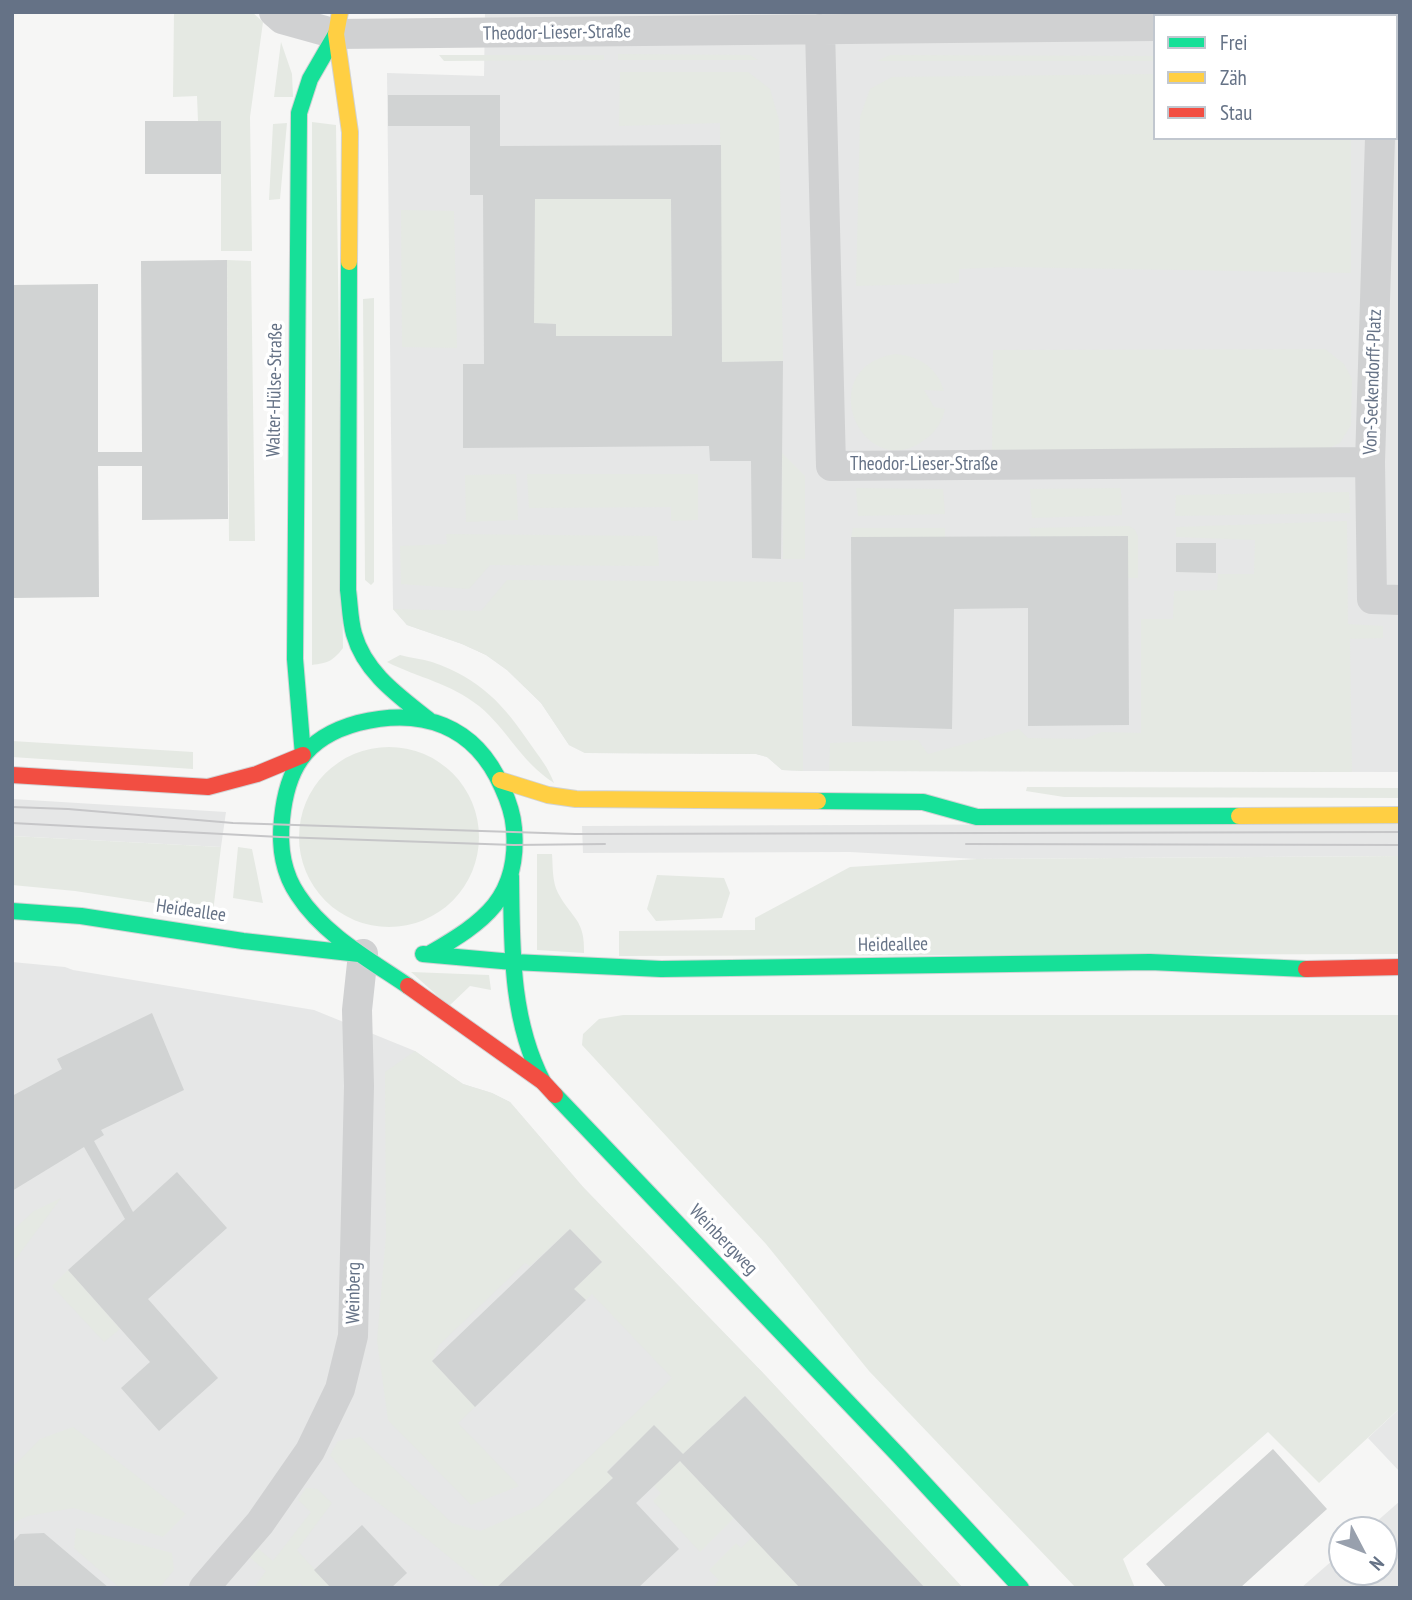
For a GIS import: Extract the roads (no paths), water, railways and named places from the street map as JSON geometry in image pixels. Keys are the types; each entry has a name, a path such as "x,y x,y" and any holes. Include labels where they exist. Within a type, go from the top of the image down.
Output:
{"main road":[{"path":"338,23 351,132 348,590 351,620 360,652 370,667 429,720"},
{"name":"Walter-Hülse-Straße","path":"303,755 295,659 299,113 310,79 338,23"},
{"path":"12,775 208,787 257,775 303,755 330,733 357,723 390,718 429,720 446,725 474,744 500,779 510,808 513,832 513,962 521,1027 543,1083"},
{"path":"303,755 283,807 280,837 284,865 294,891 313,917 335,936 385,954 429,954 464,933 492,910 511,876"},
{"path":"500,779 548,795 576,799 923,802 977,817 1400,815"},
{"name":"Heideallee","path":"12,911 81,916 243,941 385,954"},
{"name":"Weinbergweg","path":"385,954 543,1083 899,1456 1021,1588"},
{"name":"Heideallee","path":"429,954 513,962 661,969 1150,962 1297,969 1400,967"}],"street":[{"name":"Theodor-Lieser-Straße","path":"274,12 282,19 338,23 820,29 1153,26"},
{"name":"Theodor-Lieser-Straße","path":"820,29 831,466 1370,462"},
{"name":"Von-Seckendorff-Platz","path":"1380,140 1370,462 1372,599 1400,600"},
{"name":"Weinberg","path":"204,1588 260,1522 310,1451 340,1389 353,1336 359,1086 357,1010 385,954"}],"tram line":[{"path":"12,807 233,823 575,834 1400,832"},
{"path":"12,823 280,837 514,845 605,844"},
{"path":"966,844 1400,845"}]}
